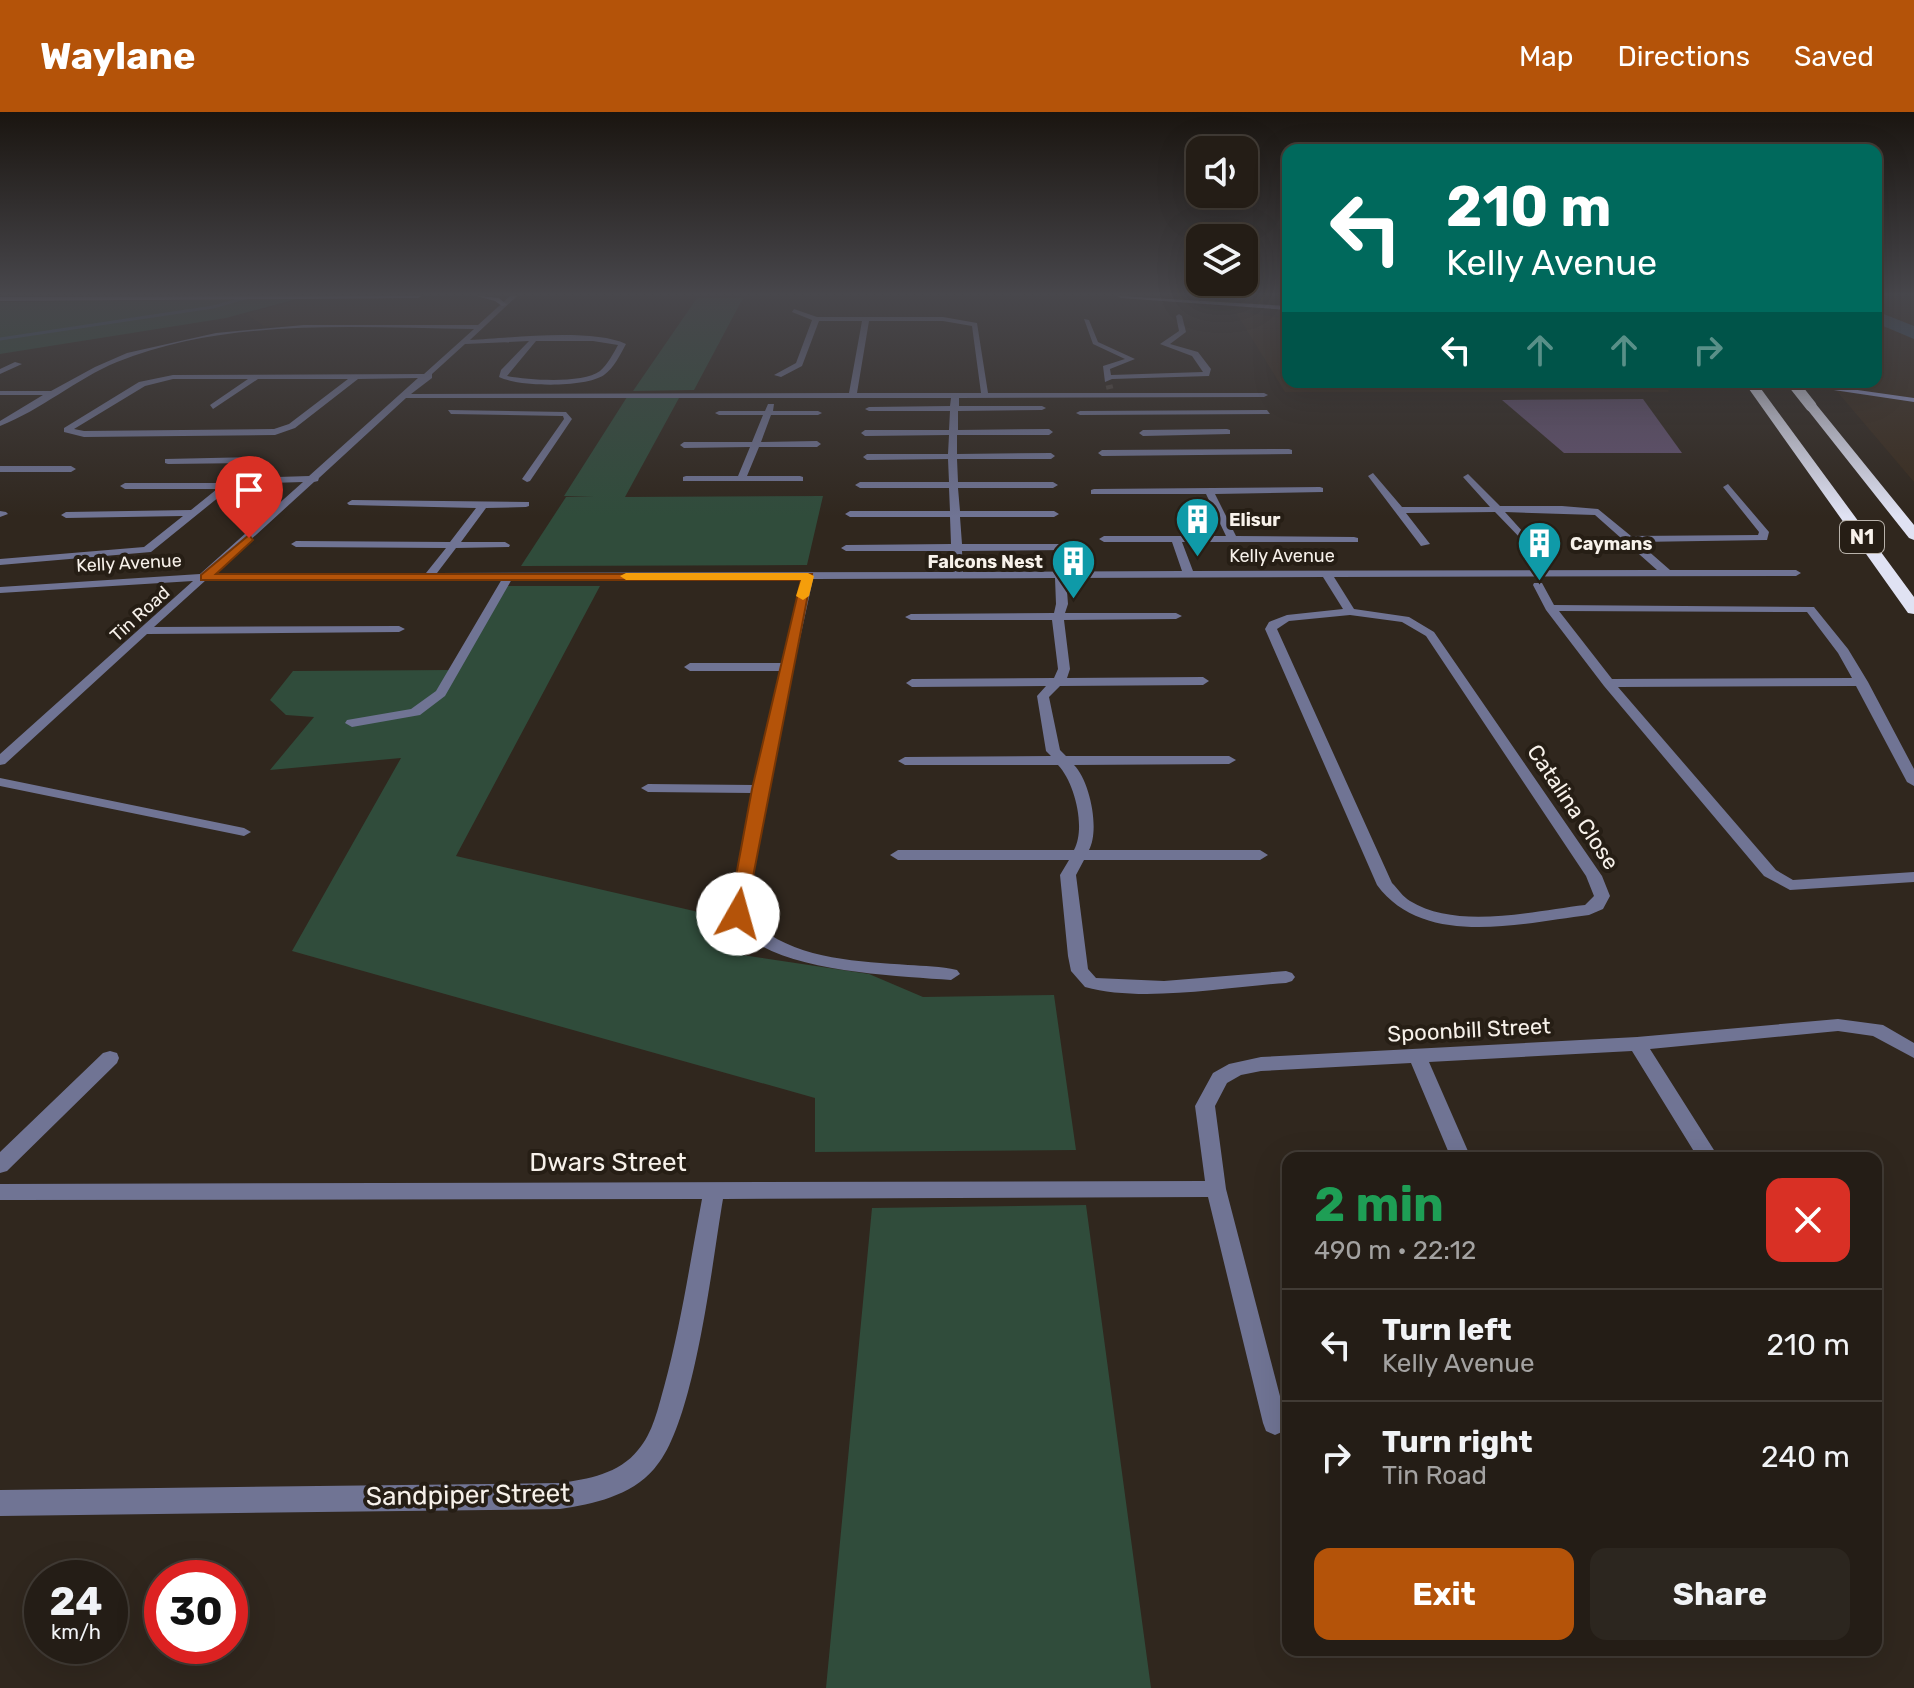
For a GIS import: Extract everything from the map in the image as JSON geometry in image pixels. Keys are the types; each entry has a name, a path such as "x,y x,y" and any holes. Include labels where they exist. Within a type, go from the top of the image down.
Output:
{"highway":[{"name":"N1","path":"1754,388 1914,609"},
{"name":"N1","path":"1797,388 1914,535"}],"street":[{"path":"0,424 99,370"},
{"name":"Tin Road","path":"0,761 7,747 145,631 436,370"},
{"path":"506,370 503,377 590,378 605,370"},
{"path":"778,375 788,370"},
{"path":"853,395 857,370"},
{"path":"981,370 985,396"},
{"path":"1106,370 1109,386"},
{"path":"407,396 985,396 1109,386 1206,374 1207,370"},
{"path":"356,377 292,426 275,432 84,434 67,430 149,381 173,377 429,376"},
{"path":"213,407 256,377"},
{"path":"1109,386 1139,395 1264,395"},
{"path":"1827,388 1914,400"},
{"path":"0,393 55,393"},
{"path":"742,478 774,395"},
{"path":"1139,395 1145,412"},
{"path":"542,412 555,396"},
{"path":"955,396 952,456 958,576"},
{"path":"869,409 1042,408"},
{"path":"451,412 560,413 568,419 527,479"},
{"path":"1179,412 1200,452"},
{"path":"1080,413 1267,412"},
{"path":"719,413 818,413"},
{"path":"865,433 1049,432"},
{"path":"1143,433 1227,432"},
{"path":"684,445 817,444"},
{"path":"1102,453 1289,452"},
{"path":"867,457 1051,456"},
{"path":"0,562 147,550 259,460 168,461"},
{"path":"0,469 71,469"},
{"path":"1373,476 1425,544"},
{"path":"1468,477 1527,542"},
{"path":"125,486 315,479"},
{"path":"686,479 800,479"},
{"path":"860,485 1053,485"},
{"path":"1631,539 1763,538 1764,532 1728,487"},
{"path":"1094,492 1320,490"},
{"path":"1209,491 1232,538"},
{"path":"352,503 526,504"},
{"path":"429,577 483,505"},
{"path":"1400,510 1598,512 1667,573"},
{"path":"66,515 195,513"},
{"path":"850,514 1054,514"},
{"path":"1104,539 1354,540"},
{"path":"1176,539 1189,575"},
{"path":"296,544 505,545"},
{"path":"846,548 1067,547"},
{"name":"Kelly Avenue","path":"0,590 205,577 1326,574 1535,580 1667,573 1796,573"},
{"path":"1326,574 1350,612"},
{"path":"352,723 415,712 441,693 509,576"},
{"path":"808,576 760,789 738,906 743,924 751,932 792,951 818,958 951,974"},
{"path":"1060,576 1060,617 1057,624 1064,669 1058,682 1043,696 1053,751 1076,775 1088,829 1087,840 1068,875 1080,971 1091,983 1153,986 1286,977"},
{"path":"1535,580 1550,608 1608,683 1782,881 1804,885 1914,877"},
{"path":"1550,608 1806,608 1812,611 1844,652 1914,782"},
{"name":"Catalina Close","path":"1350,612 1405,619 1430,634 1594,876 1602,896 1597,905 1589,910 1452,920 1415,914 1395,900 1385,885 1271,629 1273,624 1287,618 1350,612"},
{"path":"911,617 1176,616"},
{"path":"145,631 399,629"},
{"path":"690,667 786,667"},
{"path":"912,683 1203,681"},
{"path":"1608,683 1862,682"},
{"path":"905,761 1229,760"},
{"path":"0,782 244,832"},
{"path":"648,788 760,789"},
{"path":"898,855 1260,855"},
{"name":"Spoonbill Street","path":"1275,1423 1216,1189 1205,1106 1220,1078 1236,1069 1261,1064 1637,1044 1838,1025 1891,1035 1914,1051"},
{"path":"1637,1044 1705,1152"},
{"path":"0,1165 110,1058"},
{"path":"1418,1058 1458,1152"},
{"name":"Dwars Street","path":"0,1192 1216,1189"},
{"name":"Sandpiper Street","path":"0,1503 560,1496 593,1491 625,1478 649,1456 672,1404 714,1190"}],"shaded area":[{"path":"1271,370 1282,370 1282,387"},
{"path":"1882,370 1914,370 1914,482 1834,388 1882,388"},
{"path":"1283,388 1668,388 1669,392 1285,392"}],"green space":[{"path":"648,370 705,370 694,390 633,391"},
{"path":"627,397 679,398 625,497 823,496 807,565 521,566 566,497 594,497 564,496"},
{"path":"499,586 600,586 456,856 720,917 742,955 869,974 923,997 1054,995 1076,1150 815,1152 815,1098 292,951 401,758 270,770 314,717 286,715 270,700 293,671 451,670"},
{"path":"1086,1205 1151,1688 826,1688 872,1208"}],"building":[{"path":"1643,399 1682,453 1564,453 1502,400"}],"tunnel":[{"path":"1109,385 1110,389"}],"slow traffic":[{"path":"626,576 808,576 803,596"}],"place":[{"name":"Elisur","path":"1198,559"},
{"name":"Caymans","path":"1539,583"},
{"name":"Falcons Nest","path":"1074,601"}],"route":[{"path":"249,538 205,577 808,576 760,789 740,888 738,914"}]}
